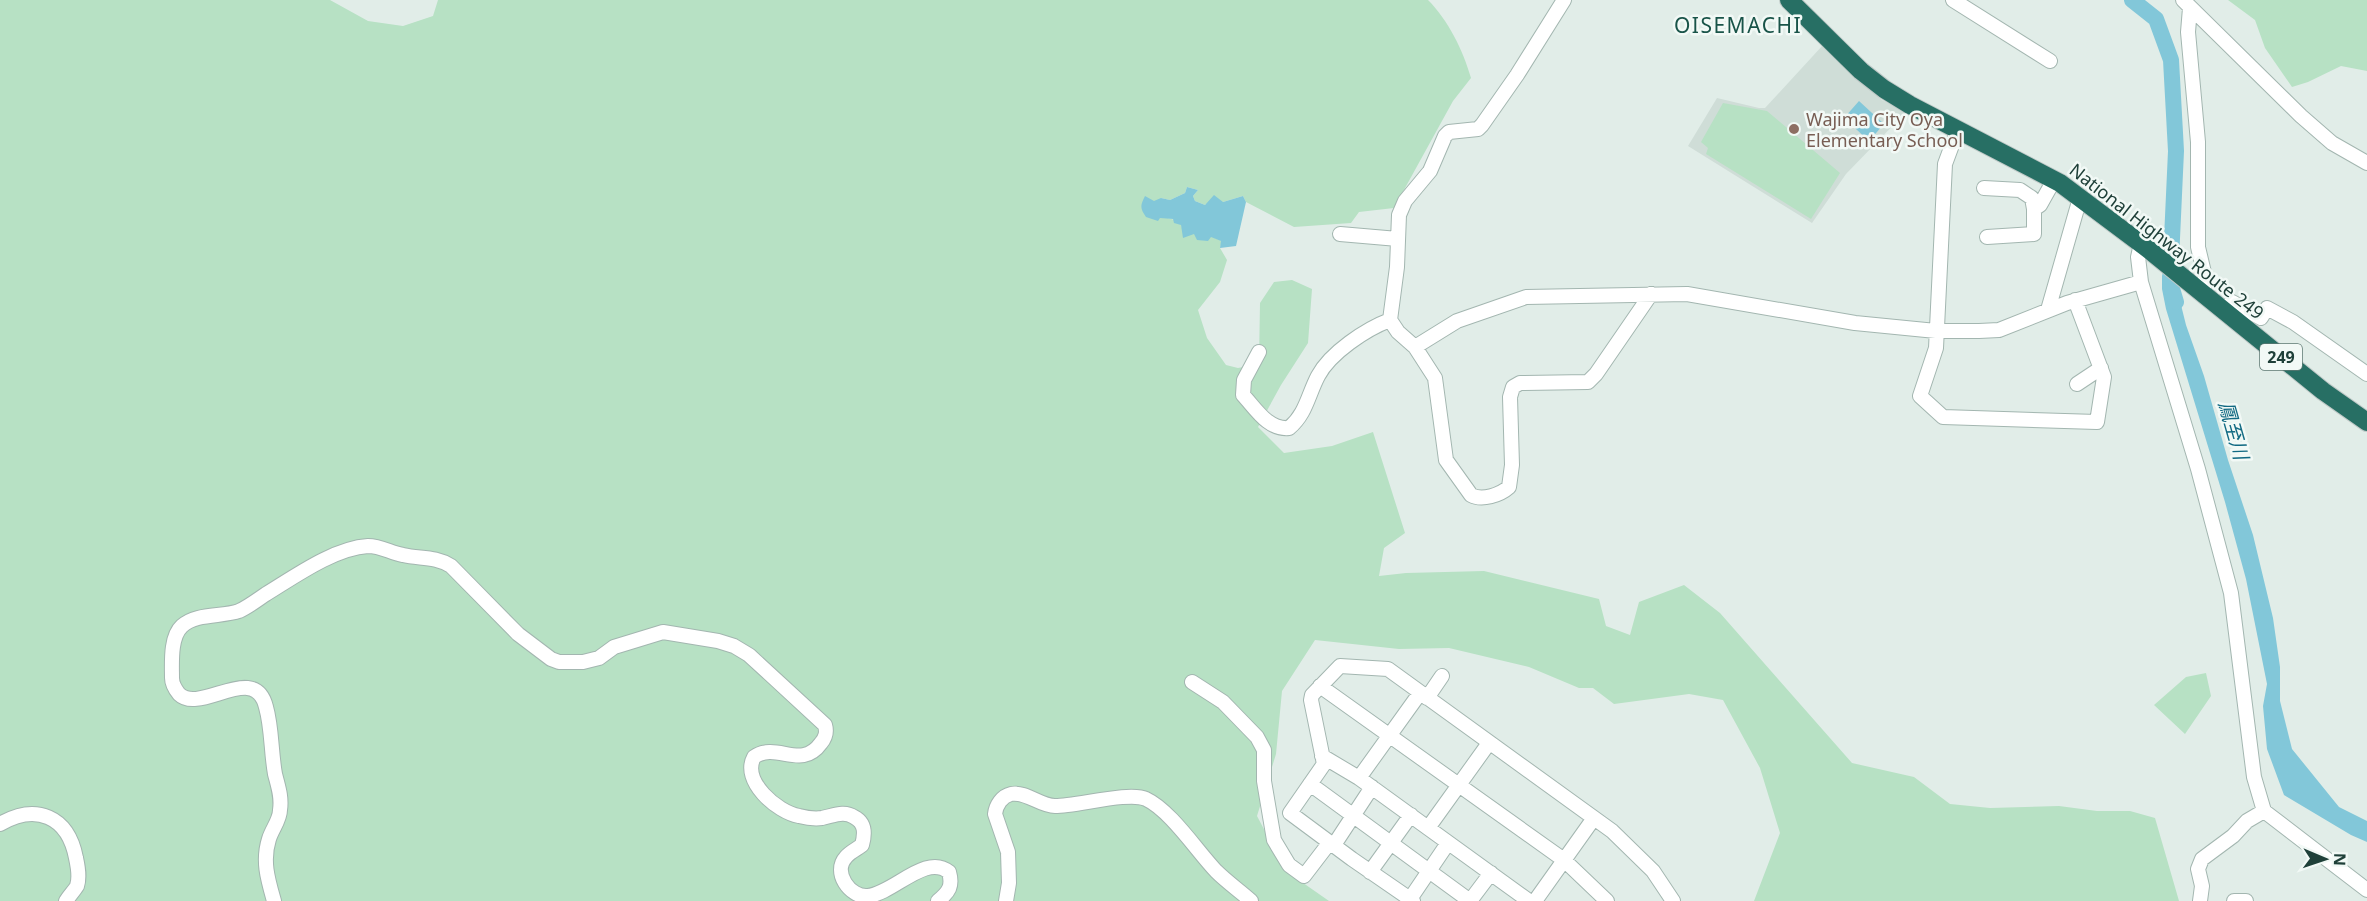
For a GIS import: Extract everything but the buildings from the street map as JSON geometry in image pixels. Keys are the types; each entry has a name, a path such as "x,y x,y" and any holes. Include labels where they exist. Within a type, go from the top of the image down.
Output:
{"highway":[{"name":"National Highway Route 249","path":"1790,0 1865,75 1910,105 2054,180 2145,246 2324,391 2367,422"}],"street":[{"path":"1564,0 1482,126 1478,129 1449,132 1445,136 1430,171 1405,201 1399,215 1397,267 1390,320 1398,332 1415,347 1435,378 1446,460 1471,495 1476,498 1492,496 1505,491 1512,479 1510,397 1513,387 1520,383 1588,382 1596,374 1651,294"},
{"path":"1953,0 2050,61"},
{"path":"2186,4 2301,116 2332,143 2367,163"},
{"path":"2186,4 2198,142 2198,247 2206,281 2199,291"},
{"path":"1958,129 1946,164 1936,348 1920,396 1943,417 2097,422 2104,377 2075,300"},
{"path":"2034,209 2040,205 2054,180"},
{"path":"1984,188 2020,190 2032,198 2034,209 2034,234 1986,237"},
{"path":"2048,310 2079,198"},
{"path":"1340,234 1398,239"},
{"path":"2145,246 2138,257 2141,282 2198,469 2231,593 2254,777 2264,811 2367,890"},
{"path":"1415,347 1457,321 1526,297 1687,294 1819,318 1936,331 1999,330 2075,300 2141,282"},
{"path":"2223,310 2232,302 2260,318 2267,308 2293,322 2367,374"},
{"path":"1258,352 1244,380 1243,395 1269,423 1282,429 1289,428 1303,412 1318,374 1370,327 1390,320"},
{"path":"2077,384 2101,368"},
{"path":"274,901 265,863 265,853 280,813 281,799 275,774 266,706 258,693 247,689 225,690 199,700 185,699 181,696 174,688 172,681 173,650 178,631 183,625 195,619 241,610 310,568 349,551 368,546 410,556 441,560 451,566 518,634 544,656 559,662 583,662 599,658 614,647 663,632 718,641 734,646 749,655 825,725 826,730 824,739 816,751 806,756 764,752 754,757 750,770 758,789 789,813 797,816 813,818 849,814 859,821 864,830 862,845 846,856 842,869 846,886 859,896 869,896 890,889 924,867 941,867 949,872 951,884 948,893 939,901"},
{"path":"1448,843 1411,900 1290,813 1324,765 1311,700 1312,695 1340,666 1385,669 1423,695 1592,816 1636,853 1653,872 1673,901"},
{"path":"1359,778 1423,695 1443,676"},
{"path":"1192,682 1223,702 1257,737 1264,750 1264,781 1274,840 1289,865 1304,876 1332,843 1372,787"},
{"path":"1320,686 1564,860 1608,901"},
{"path":"1428,828 1489,743"},
{"path":"1322,756 1372,787 1529,901"},
{"path":"1310,784 1470,901 1491,873"},
{"path":"1006,901 1008,858 995,814 1005,796 1016,794 1056,806 1119,797 1146,798 1163,811 1218,873 1251,901"},
{"path":"1535,901 1599,804"},
{"path":"2200,901 2202,886 2198,869 2202,859 2233,836 2247,821 2264,811"},
{"path":"0,824 10,818 32,814 52,818 63,826 75,851 78,869 76,886 66,901"},
{"path":"1370,872 1411,815"},
{"path":"2234,901 2246,901"}],"shaded area":[{"name":"Wajima City Oya Elementary School","path":"1823,45 1882,100 1906,112 1846,174 1812,223 1688,146 1717,98 1765,108"}],"green space":[{"path":"0,0 330,0 368,21 403,26 433,16 438,0 1428,0 1454,36 1471,78 1453,101 1394,208 1359,212 1351,223 1294,227 1246,202 1243,196 1223,202 1210,201 1205,205 1195,201 1193,196 1198,190 1187,187 1185,193 1170,200 1161,198 1160,218 1178,222 1183,232 1210,236 1222,241 1220,248 1227,260 1220,282 1198,310 1207,338 1226,365 1238,368 1259,364 1260,303 1274,282 1292,280 1312,289 1308,343 1258,427 1284,453 1332,446 1373,432 1405,533 1384,548 1379,576 1484,571 1599,599 1606,626 1630,635 1639,602 1684,585 1720,613 1852,763 1914,777 1950,804 1990,808 2059,806 2097,811 2130,811 2155,818 2179,901 1754,901 1780,833 1760,768 1723,700 1689,694 1614,704 1593,688 1579,688 1529,667 1449,648 1399,649 1315,640 1282,691 1276,754 1257,816 1286,871 1329,901 0,901"},
{"path":"2228,0 2367,0 2367,71 2341,66 2292,87 2265,48 2255,20"},
{"path":"1723,103 1767,111 1840,173 1811,219 1706,154 1708,148 1701,142"},
{"path":"2206,673 2211,696 2185,734 2154,705 2186,677"}],"water":[{"path":"1859,101 1884,124 1869,141 1844,118"},
{"path":"1187,187 1198,190 1193,196 1195,201 1205,205 1214,195 1223,202 1243,196 1246,202 1236,246 1220,248 1221,241 1211,237 1208,241 1197,240 1194,234 1183,238 1181,225 1174,223 1173,219 1160,218 1158,221 1146,217 1141,207 1145,196 1154,201 1161,198 1170,200 1185,193"},
{"path":"2162,275 2177,289 2186,325 2253,535 2273,618 2280,667 2280,701 2292,749 2339,807 2367,821 2367,842 2284,795 2267,749 2263,706 2267,684 2246,579 2166,309"}],"waterway":[{"name":"鳳至川","path":"2132,0 2156,19 2171,60 2176,151 2170,282 2176,302"}],"place":[{"name":"Wajima City Oya Elementary School","path":"1794,129"}],"district":[{"name":"OISEMACHI","path":"1738,25"}]}
